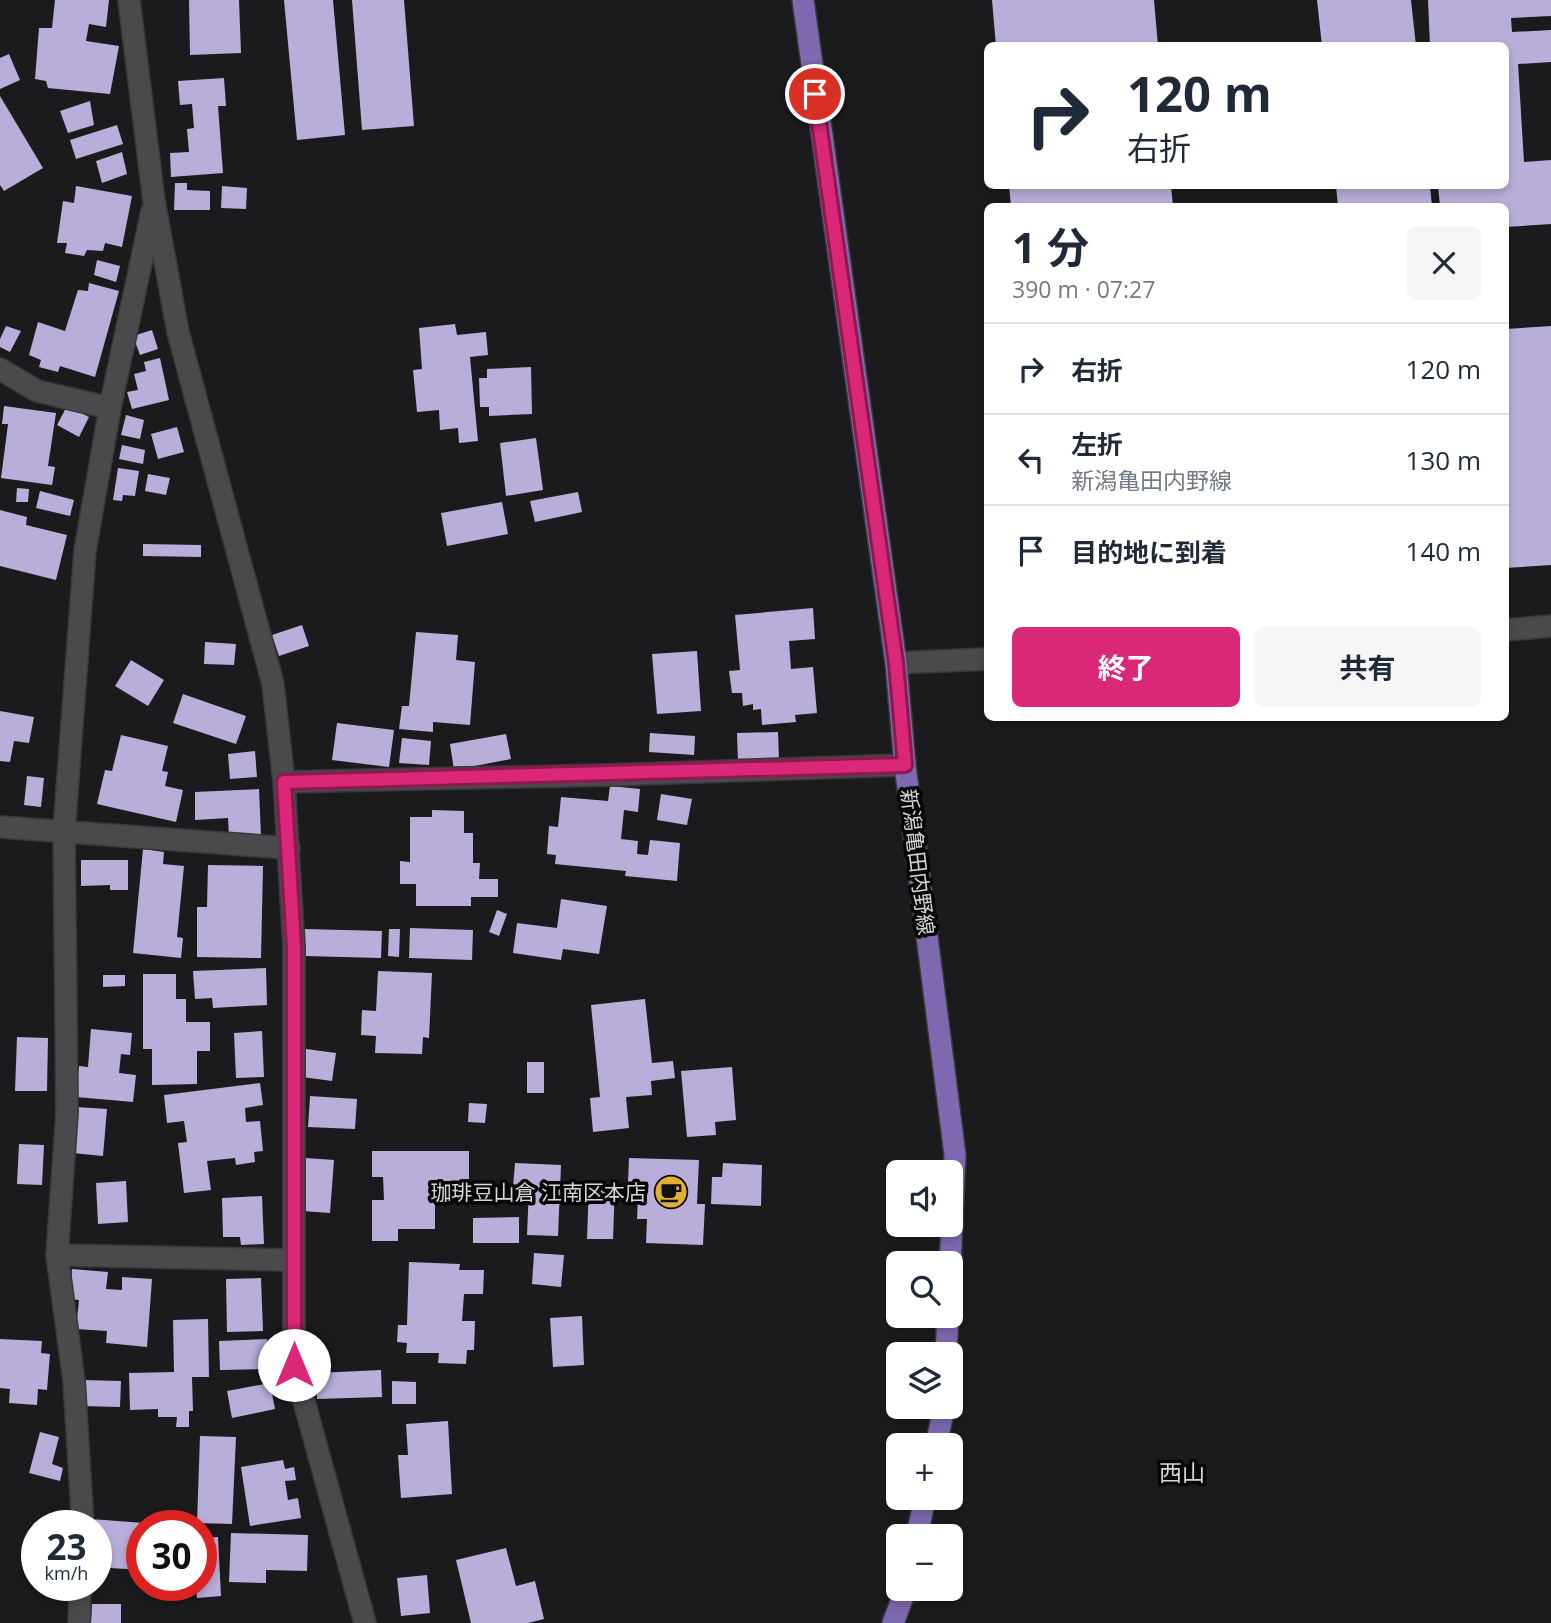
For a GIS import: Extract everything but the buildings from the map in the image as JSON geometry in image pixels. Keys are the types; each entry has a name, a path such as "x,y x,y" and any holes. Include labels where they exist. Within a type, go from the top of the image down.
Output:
{"main road":[{"name":"新潟亀田内野線","path":"803,0 896,663 905,765 956,1155 951,1251"},
{"path":"893,1623 901,1601"}],"street":[{"path":"129,0 154,201 178,332 273,684 284,782 294,947 294,1365 365,1623"},
{"path":"82,1510 74,1381 57,1255 67,1112 64,831 85,551 110,408 154,201"},
{"path":"0,369 37,391 110,408"},
{"path":"1509,630 1551,626"},
{"path":"896,663 984,659"},
{"path":"284,782 905,765"},
{"path":"0,827 289,848"},
{"path":"57,1255 294,1260"},
{"path":"79,1623 80,1601"}],"place":[{"name":"珈琲豆山倉 江南区本店","path":"671,1192"}],"district":[{"name":"西山","path":"1182,1472"}],"route":[{"path":"294,1365 294,947 284,782 905,765 896,663 815,94"}]}
